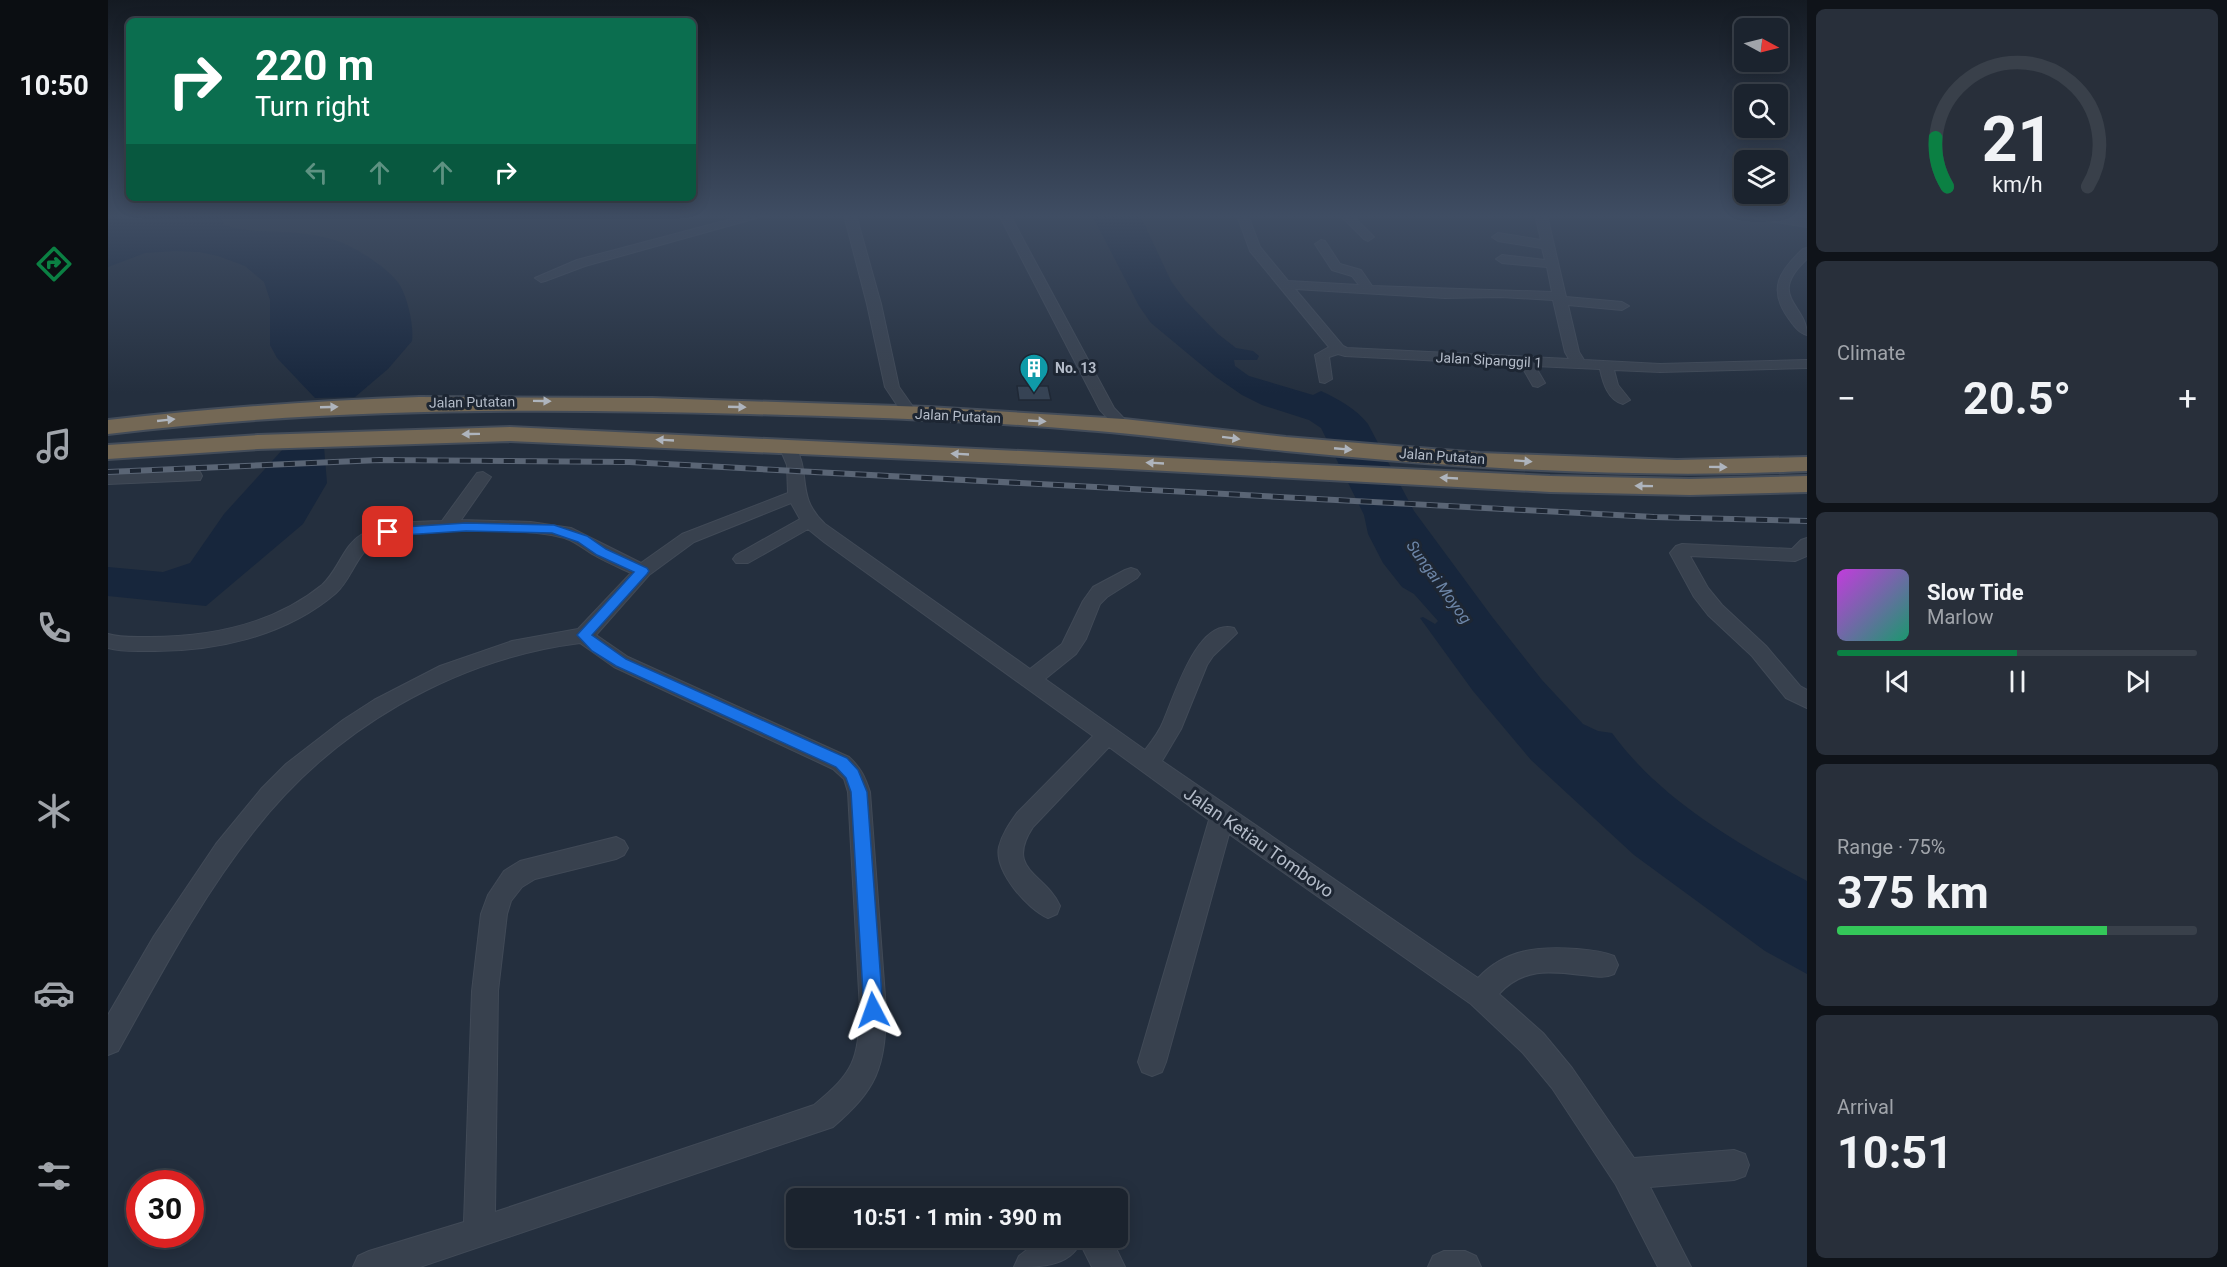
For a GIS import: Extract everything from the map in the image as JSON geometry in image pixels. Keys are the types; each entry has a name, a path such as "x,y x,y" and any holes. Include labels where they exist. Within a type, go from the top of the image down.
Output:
{"highway":[{"name":"Jalan Putatan","path":"108,427 279,409 532,401 876,412 1123,426 1285,444 1404,465 1550,484 1690,487 1807,484"},
{"name":"Jalan Putatan","path":"108,452 258,442 510,434 1318,471 1404,465 1538,462 1729,467 1807,464"}],"street":[{"path":"541,278 551,274"},
{"path":"866,274 893,390 910,414"},
{"path":"1036,274 1112,416 1123,426"},
{"path":"1277,274 1338,350 1322,355 1325,379"},
{"path":"1358,274 1368,290"},
{"path":"1555,274 1572,352 1581,365"},
{"path":"1787,274 1782,283 1781,291 1786,305 1807,331"},
{"path":"1286,285 1445,294 1501,293 1622,306"},
{"name":"Jalan Sipanggil 1","path":"1338,350 1660,368 1807,364"},
{"path":"1526,362 1538,383"},
{"path":"1606,366 1611,386 1623,400"},
{"path":"876,412 893,390"},
{"path":"1092,424 1102,415 1104,401"},
{"path":"742,559 776,542 790,529 804,509 797,470 787,446"},
{"path":"797,470 806,459 824,448"},
{"path":"108,479 194,477"},
{"path":"447,527 483,477"},
{"path":"108,1041 214,867 238,834 294,770 350,726 395,699 456,669 512,648 584,635 643,571 688,538 709,528 740,519 804,509"},
{"name":"Jalan Ketiau Tombovo","path":"804,509 899,589 1480,995 1533,1043 1562,1078 1627,1174 1675,1267"},
{"path":"108,641 166,645 203,643 259,628 324,593 345,570 357,548 373,536 397,531 447,527 513,526 554,529 582,539 601,552 643,571"},
{"path":"1807,544 1801,552 1795,555 1682,550 1678,553 1701,592 1715,610 1759,651 1793,692 1807,700"},
{"path":"1030,680 1069,649 1076,639 1092,602 1100,592 1131,574"},
{"path":"1148,763 1172,726 1182,697 1203,652 1227,633"},
{"path":"369,1267 479,1233 823,1117 845,1098 867,1071 872,1043 873,1010 859,792 853,774 841,763 621,662 597,647 584,635"},
{"path":"1048,906 1019,877 1010,864 1009,849 1025,820 1107,735"},
{"path":"1152,1062 1222,816"},
{"path":"479,1233 485,991 494,914 500,895 513,879 529,869 616,848"},
{"path":"1480,995 1504,971 1533,961 1605,965"},
{"path":"1627,1174 1734,1165"},
{"path":"1030,1267 1054,1248"},
{"path":"1099,1248 1109,1267"},
{"path":"1444,1267 1465,1267"}],"water":[{"path":"255,274 390,274 401,287 408,306 412,341 388,369 355,397 315,398 277,358 270,345 270,300 264,282"},
{"name":"Sungai Moyog","path":"1123,274 1168,274 1185,300 1218,334 1236,348 1253,351 1259,356 1257,360 1234,360 1235,366 1249,376 1313,395 1321,391 1347,405 1363,418 1414,511 1542,680 1583,724 1598,731 1612,733 1653,779 1701,818 1753,851 1807,881 1807,974 1765,951 1634,855 1531,760 1473,691 1420,618 1423,617 1435,624 1438,621 1414,594 1402,587 1383,563 1368,534 1364,515 1321,428 1309,420 1262,405 1242,395 1216,377 1151,323 1139,306"},
{"path":"324,447 327,483 303,524 206,606 108,596 108,567 163,572 190,563 224,514 283,449"}],"building":[{"name":"No. 13","path":"1017,386 1048,386 1051,400 1019,400"}],"railway":[{"path":"108,472 380,460 629,462 1654,517 1807,521"}],"place":[{"name":"No. 13","path":"1034,394"}],"route":[{"path":"388,532 428,528 513,526 554,529 582,539 601,552 643,571 584,635 597,647 621,662 841,763 853,774 859,792 873,1010"}]}
